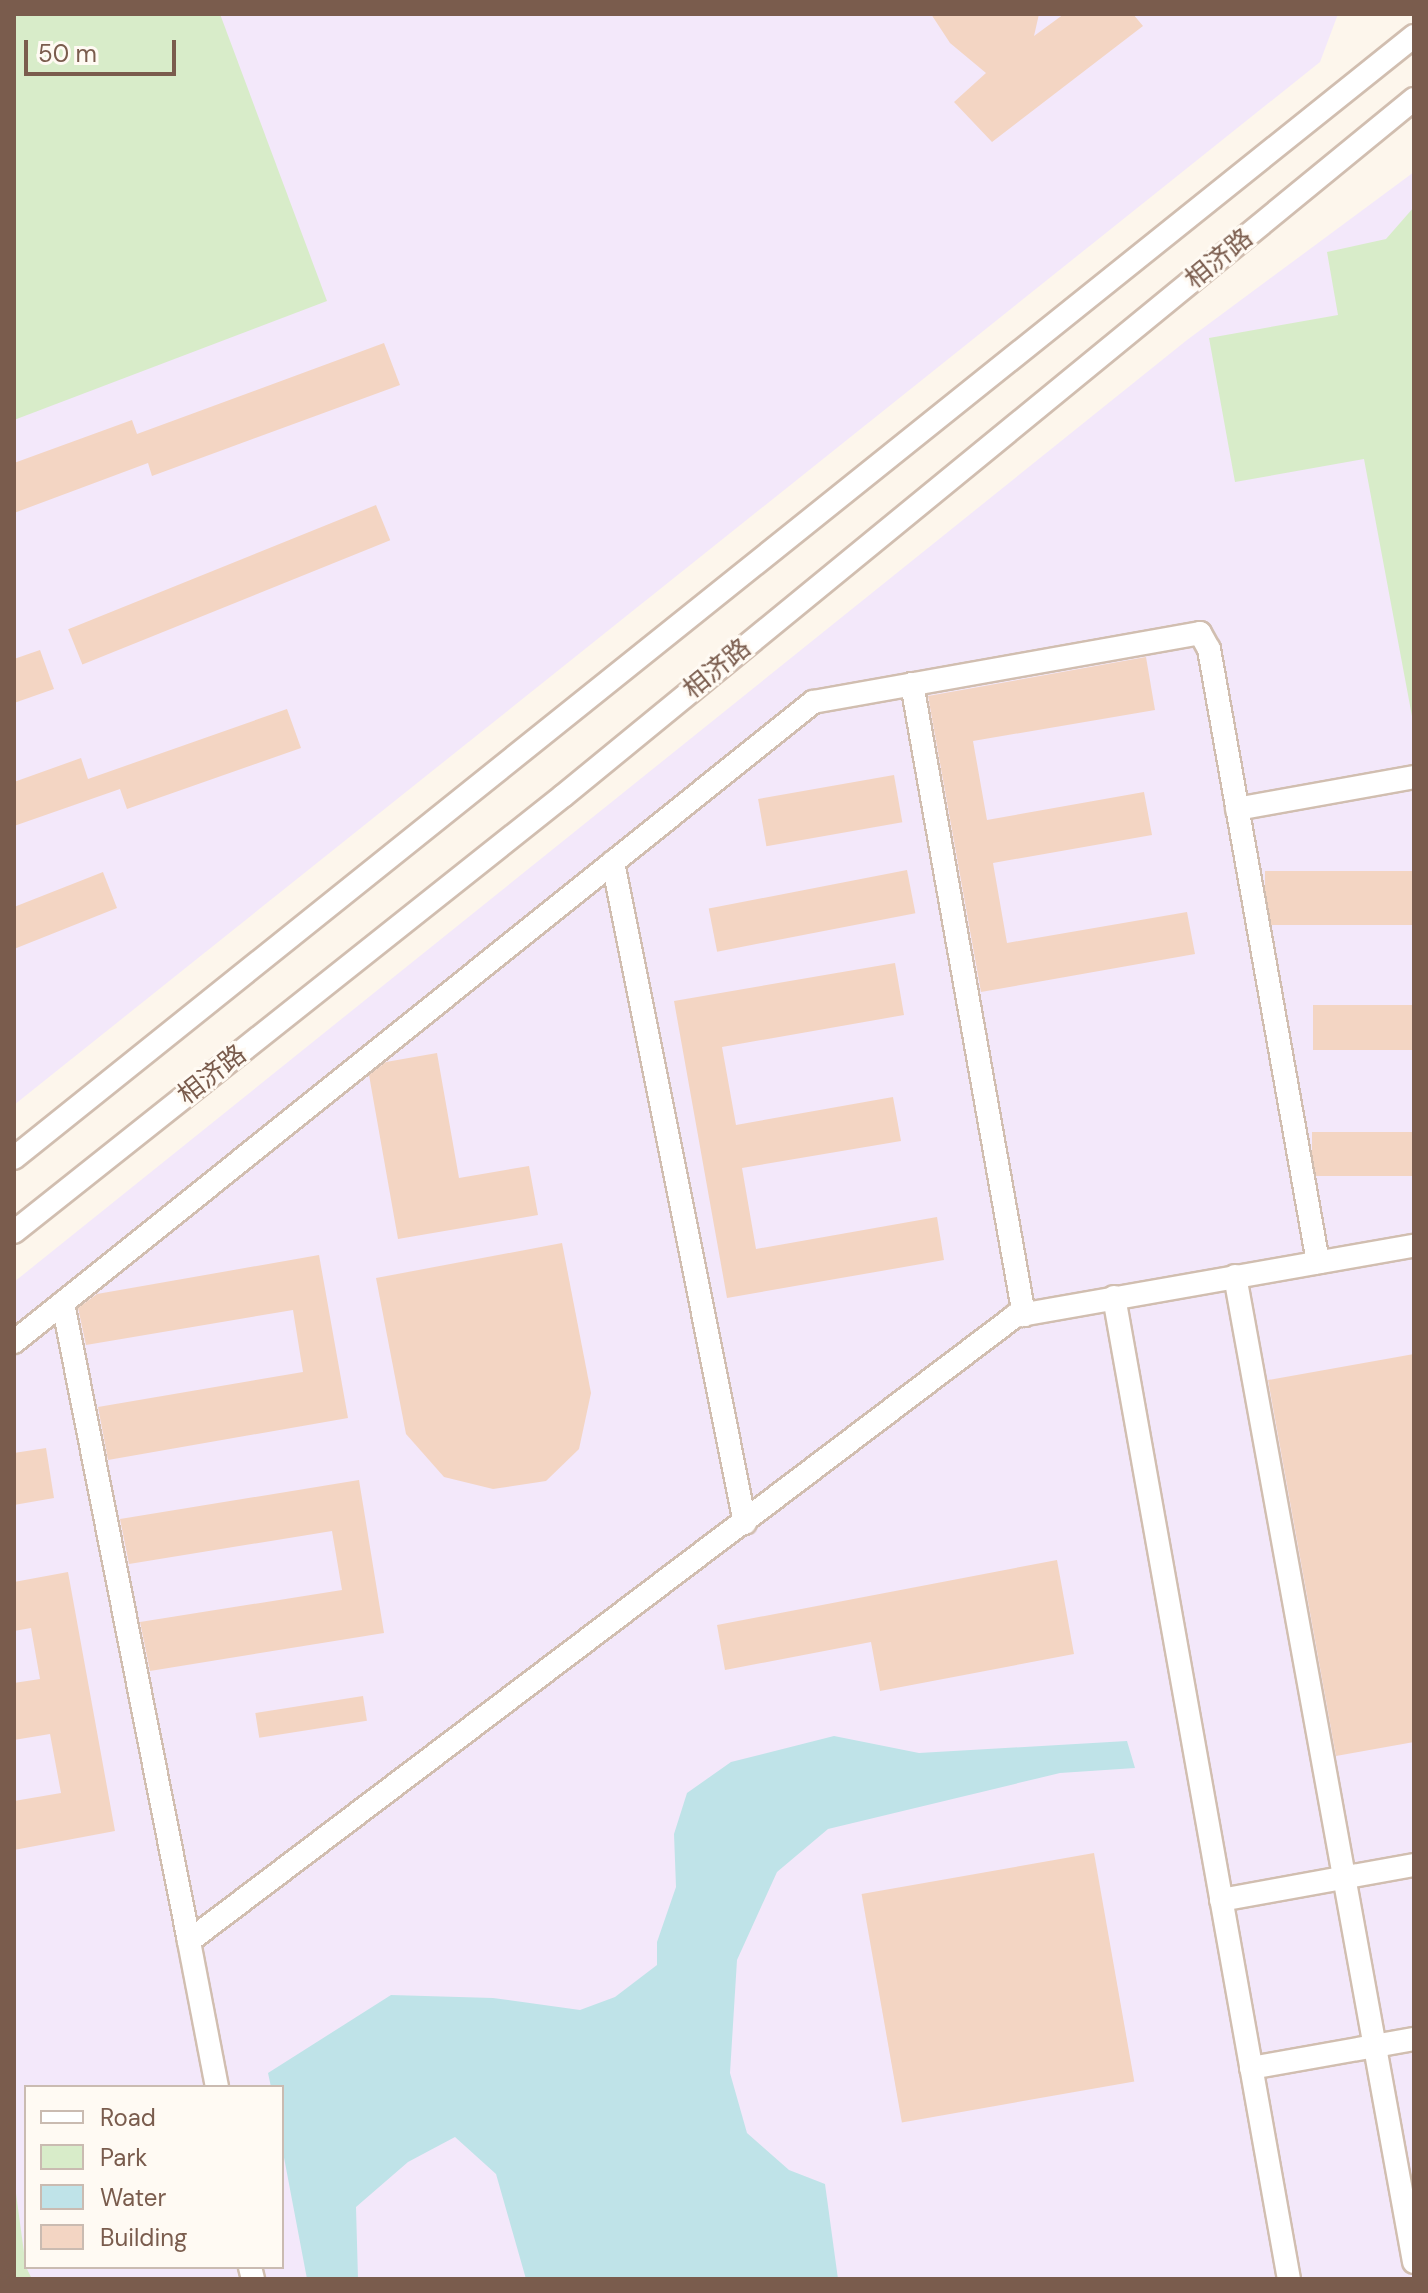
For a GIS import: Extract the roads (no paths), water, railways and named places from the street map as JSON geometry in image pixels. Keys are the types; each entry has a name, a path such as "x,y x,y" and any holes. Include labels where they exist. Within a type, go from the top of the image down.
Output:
{"street":[{"name":"相济路","path":"14,1158 1414,36"},
{"name":"相济路","path":"14,1232 563,796 1414,99"},
{"path":"14,1342 813,702 1200,633 1209,649 1318,1262"},
{"path":"912,684 1024,1315"},
{"path":"1237,809 1414,777"},
{"path":"613,862 745,1523"},
{"path":"189,1941 1024,1315 1414,1246"},
{"path":"1235,1276 1414,2262"},
{"path":"1114,1297 1289,2279"},
{"path":"63,1303 217,2085"},
{"path":"1221,1900 1414,1865"},
{"path":"1251,2068 1414,2039"}],"water":[{"path":"834,1736 919,1753 1127,1741 1135,1768 1060,1773 828,1829 777,1872 737,1960 730,2073 747,2133 789,2170 825,2184 838,2279 526,2279 496,2174 455,2137 408,2162 356,2207 358,2279 307,2279 284,2158 284,2085 271,2085 268,2073 391,1995 493,1998 580,2010 615,1997 657,1965 657,1942 676,1887 674,1834 687,1793 731,1762"}]}
